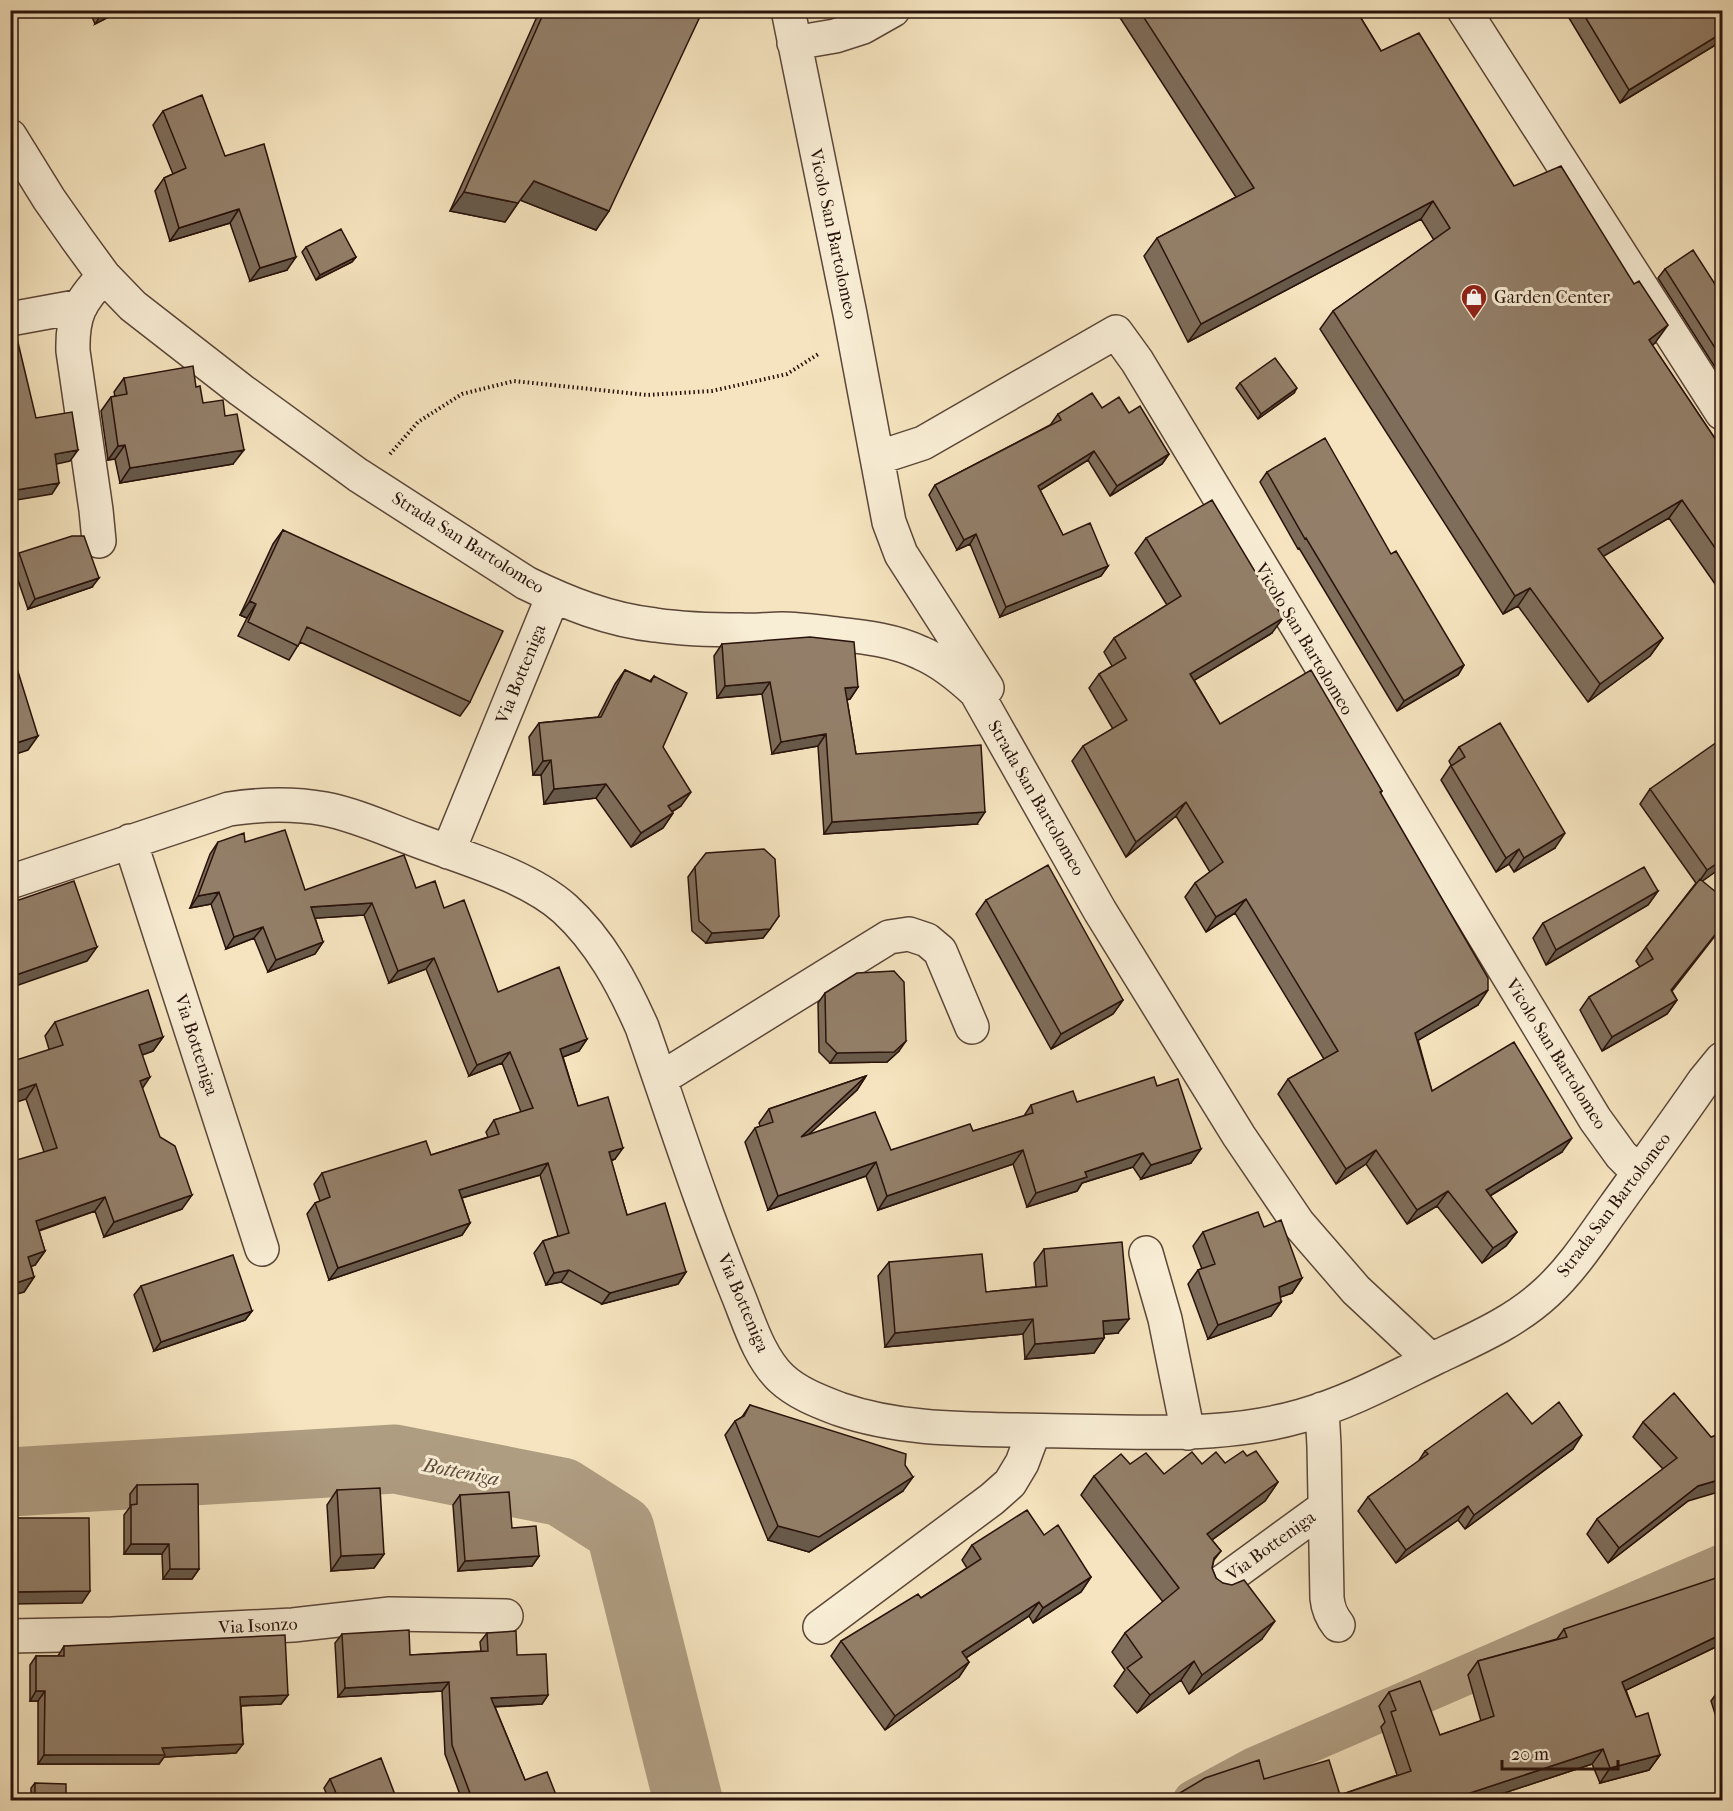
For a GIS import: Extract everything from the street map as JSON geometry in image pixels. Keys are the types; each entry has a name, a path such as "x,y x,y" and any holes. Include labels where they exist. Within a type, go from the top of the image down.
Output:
{"street":[{"name":"Vicolo San Bartolomeo","path":"788,10 890,522 901,554 992,695 995,710 992,721"},
{"path":"794,43 835,36 863,27 893,10"},
{"path":"1464,10 1722,413"},
{"name":"Strada San Bartolomeo","path":"10,136 49,200 104,276 132,306 241,390 358,475 526,583 587,610 620,620 655,625 743,630 783,629 862,636 896,643 920,652 959,677 976,692 1100,911 1239,1136 1298,1223 1356,1290 1431,1360 1500,1326 1530,1307 1551,1289 1576,1260 1722,1059"},
{"path":"99,541 72,333 76,315 86,296 104,276"},
{"path":"10,319 81,306"},
{"name":"Vicolo San Bartolomeo","path":"877,458 923,443 1116,332 1137,361 1595,1119 1621,1155 1639,1173"},
{"name":"Via Botteniga","path":"448,852 553,596"},
{"name":"Via Botteniga","path":"10,882 229,809 290,804 327,810 370,823 491,868 531,886 564,909 580,926 611,966 627,994 642,1027 720,1250 754,1335 779,1377 797,1391 820,1402 887,1422 964,1429 1188,1433 1256,1427 1303,1416 1364,1392 1431,1360"},
{"name":"Via Botteniga","path":"130,841 262,1249"},
{"path":"660,1079 890,937 909,934 927,940 940,951 972,1027"},
{"path":"1146,1254 1165,1318 1188,1433"},
{"name":"Via Botteniga","path":"1322,1409 1327,1598 1328,1610 1338,1625"},
{"path":"820,1627 992,1499 1010,1483 1022,1463 1034,1431"},
{"name":"Via Botteniga","path":"1218,1585 1325,1507"},
{"name":"Via Isonzo","path":"10,1636 112,1634 293,1625 390,1614 506,1616"}],"path":[{"path":"388,457 418,422 462,394 514,381 647,395 711,391 787,374 824,350"}],"building":[{"path":"545,10 703,10 609,211 534,181 518,203 464,192"},
{"name":"Garden Center","path":"1139,10 1356,10 1381,51 1419,33 1514,186 1561,166 1634,284 1639,281 1668,325 1649,340 1722,449 1722,558 1682,500 1598,549 1663,638 1600,684 1530,588 1515,596 1333,311 1450,228 1433,201 1201,324 1157,238 1254,188"},
{"path":"1581,10 1714,10 1722,25 1722,33 1629,90"},
{"path":"202,95 225,156 264,144 296,257 260,268 239,209 179,228 164,178 186,168 163,111"},
{"path":"10,191 15,201 10,203"},
{"path":"341,229 356,257 320,275 306,247"},
{"path":"1693,250 1722,295 1722,359 1665,269"},
{"path":"15,330 36,418 72,412 78,450 55,454 59,483 10,491 10,331"},
{"path":"1275,358 1297,388 1261,414 1240,383"},
{"path":"193,366 196,387 200,386 203,403 223,400 225,416 237,414 244,450 130,468 125,445 118,446 111,397 127,394 124,378"},
{"path":"1092,393 1102,408 1119,397 1129,413 1140,406 1169,454 1117,486 1094,451 1038,486 1063,535 1090,523 1108,566 1006,607 976,534 964,540 935,485 1061,420 1058,414"},
{"path":"1325,438 1391,554 1396,551 1464,665 1404,701 1267,472"},
{"path":"1212,500 1283,618 1190,674 1220,724 1311,670 1488,978 1488,990 1415,1033 1432,1091 1514,1042 1572,1138 1486,1190 1517,1232 1493,1248 1448,1191 1417,1210 1376,1150 1346,1169 1288,1079 1338,1051 1246,899 1216,917 1195,883 1223,862 1186,802 1136,842 1083,746 1127,720 1099,674 1126,658 1114,638 1181,596 1146,538"},
{"path":"283,530 503,631 470,702 307,627 298,646 248,622 256,604 250,601"},
{"path":"72,536 84,536 99,578 35,599 19,553"},
{"path":"810,637 854,642 858,687 845,688 856,754 981,745 985,812 832,822 826,734 781,742 770,682 725,686 722,644"},
{"path":"10,646 38,736 10,745"},
{"path":"625,670 651,682 654,676 687,693 663,747 691,792 668,806 673,813 641,833 606,784 554,789 551,760 543,761 539,723 601,717"},
{"path":"1500,723 1565,833 1524,858 1519,849 1506,858 1451,766 1465,757 1459,747"},
{"path":"1717,742 1722,750 1722,860 1707,870 1650,789"},
{"path":"285,830 305,890 404,855 416,888 435,881 444,908 464,900 498,992 559,967 587,1039 560,1049 578,1106 608,1097 623,1148 609,1152 627,1215 665,1203 686,1272 610,1293 569,1270 554,1273 543,1241 569,1233 548,1163 459,1190 470,1223 338,1268 315,1203 330,1197 322,1173 426,1141 431,1155 499,1134 494,1120 533,1108 510,1052 477,1065 434,958 398,971 372,903 311,907 323,942 276,960 263,927 234,937 219,892 198,896 218,842 244,833 245,842"},
{"path":"764,849 775,859 779,916 770,929 712,933 699,921 695,867 706,853"},
{"path":"1048,865 1123,1000 1061,1034 986,900"},
{"path":"1644,867 1658,891 1556,950 1543,923"},
{"path":"1700,879 1722,897 1722,926 1671,990 1677,1000 1612,1037 1589,997 1653,959 1646,947"},
{"path":"74,881 97,947 10,977 10,903"},
{"path":"894,971 904,982 906,1041 894,1052 837,1053 826,1042 825,993 857,973"},
{"path":"148,990 163,1037 139,1045 150,1077 140,1081 160,1137 175,1146 192,1195 114,1222 105,1197 36,1221 45,1251 28,1257 34,1277 10,1285 10,1162 57,1148 36,1084 10,1093 10,1062 63,1045 55,1022"},
{"path":"866,1076 801,1137 875,1112 891,1150 970,1124 973,1131 1033,1113 1031,1105 1073,1091 1077,1102 1154,1077 1157,1086 1178,1079 1201,1149 1151,1165 1143,1153 1085,1172 1087,1177 1036,1193 1023,1150 887,1196 876,1162 778,1196 755,1128 773,1122 769,1109"},
{"path":"1258,1212 1264,1227 1281,1220 1302,1278 1279,1287 1281,1302 1218,1325 1198,1270 1215,1264 1203,1232"},
{"path":"1122,1242 1129,1319 1103,1321 1104,1338 1035,1344 1033,1319 895,1333 889,1262 982,1254 986,1292 1047,1286 1044,1249"},
{"path":"233,1255 252,1311 161,1342 141,1286"},
{"path":"1507,1393 1532,1424 1559,1402 1582,1435 1474,1515 1468,1506 1406,1550 1368,1497 1428,1454 1425,1451"},
{"path":"1674,1393 1711,1437 1722,1433 1722,1479 1698,1486 1619,1548 1597,1519 1677,1458 1643,1422"},
{"path":"750,1405 906,1454 905,1465 913,1477 819,1537 778,1526 735,1421 744,1416"},
{"path":"1243,1451 1247,1456 1256,1451 1278,1482 1207,1534 1221,1551 1214,1558 1212,1568 1216,1578 1223,1583 1232,1585 1244,1580 1275,1621 1202,1675 1194,1661 1150,1695 1127,1668 1142,1657 1125,1633 1179,1588 1094,1476 1121,1454 1130,1464 1146,1453 1164,1474 1192,1452 1202,1464 1216,1452 1225,1463"},
{"path":"198,1484 199,1569 170,1569 169,1544 131,1544 131,1505 137,1504 137,1485"},
{"path":"380,1488 384,1554 341,1556 337,1490"},
{"path":"509,1492 512,1528 536,1526 539,1556 465,1561 460,1495"},
{"path":"1027,1510 1044,1535 1058,1525 1091,1577 1043,1608 1039,1602 962,1652 969,1662 895,1716 841,1641 918,1594 921,1598 981,1559 972,1545"},
{"path":"10,1515 15,1515 15,1518 89,1518 90,1591 10,1592"},
{"path":"1722,1576 1722,1634 1622,1682 1636,1717 1648,1713 1660,1755 1610,1768 1603,1749 1449,1800 1168,1800 1205,1778 1259,1760 1264,1779 1329,1760 1340,1795 1411,1771 1391,1712 1396,1710 1389,1692 1420,1681 1440,1735 1494,1716 1478,1661 1567,1637 1564,1629"},
{"path":"409,1630 410,1655 488,1651 487,1633 516,1631 517,1655 546,1654 548,1695 491,1698 525,1780 547,1772 558,1800 460,1800 471,1796 452,1745 449,1682 345,1688 342,1634"},
{"path":"285,1635 288,1695 240,1697 243,1744 162,1748 165,1755 44,1755 45,1691 36,1691 36,1656 64,1656 64,1646"},
{"path":"381,1758 397,1800 339,1800 330,1779"},
{"path":"35,1783 66,1784 66,1800 35,1800"}],"waterway":[{"name":"Botteniga","path":"10,1482 395,1459 562,1492 620,1529 688,1800"},
{"path":"1193,1800 1254,1767 1722,1564"}],"place":[{"name":"Garden Center","path":"1474,320"}]}
